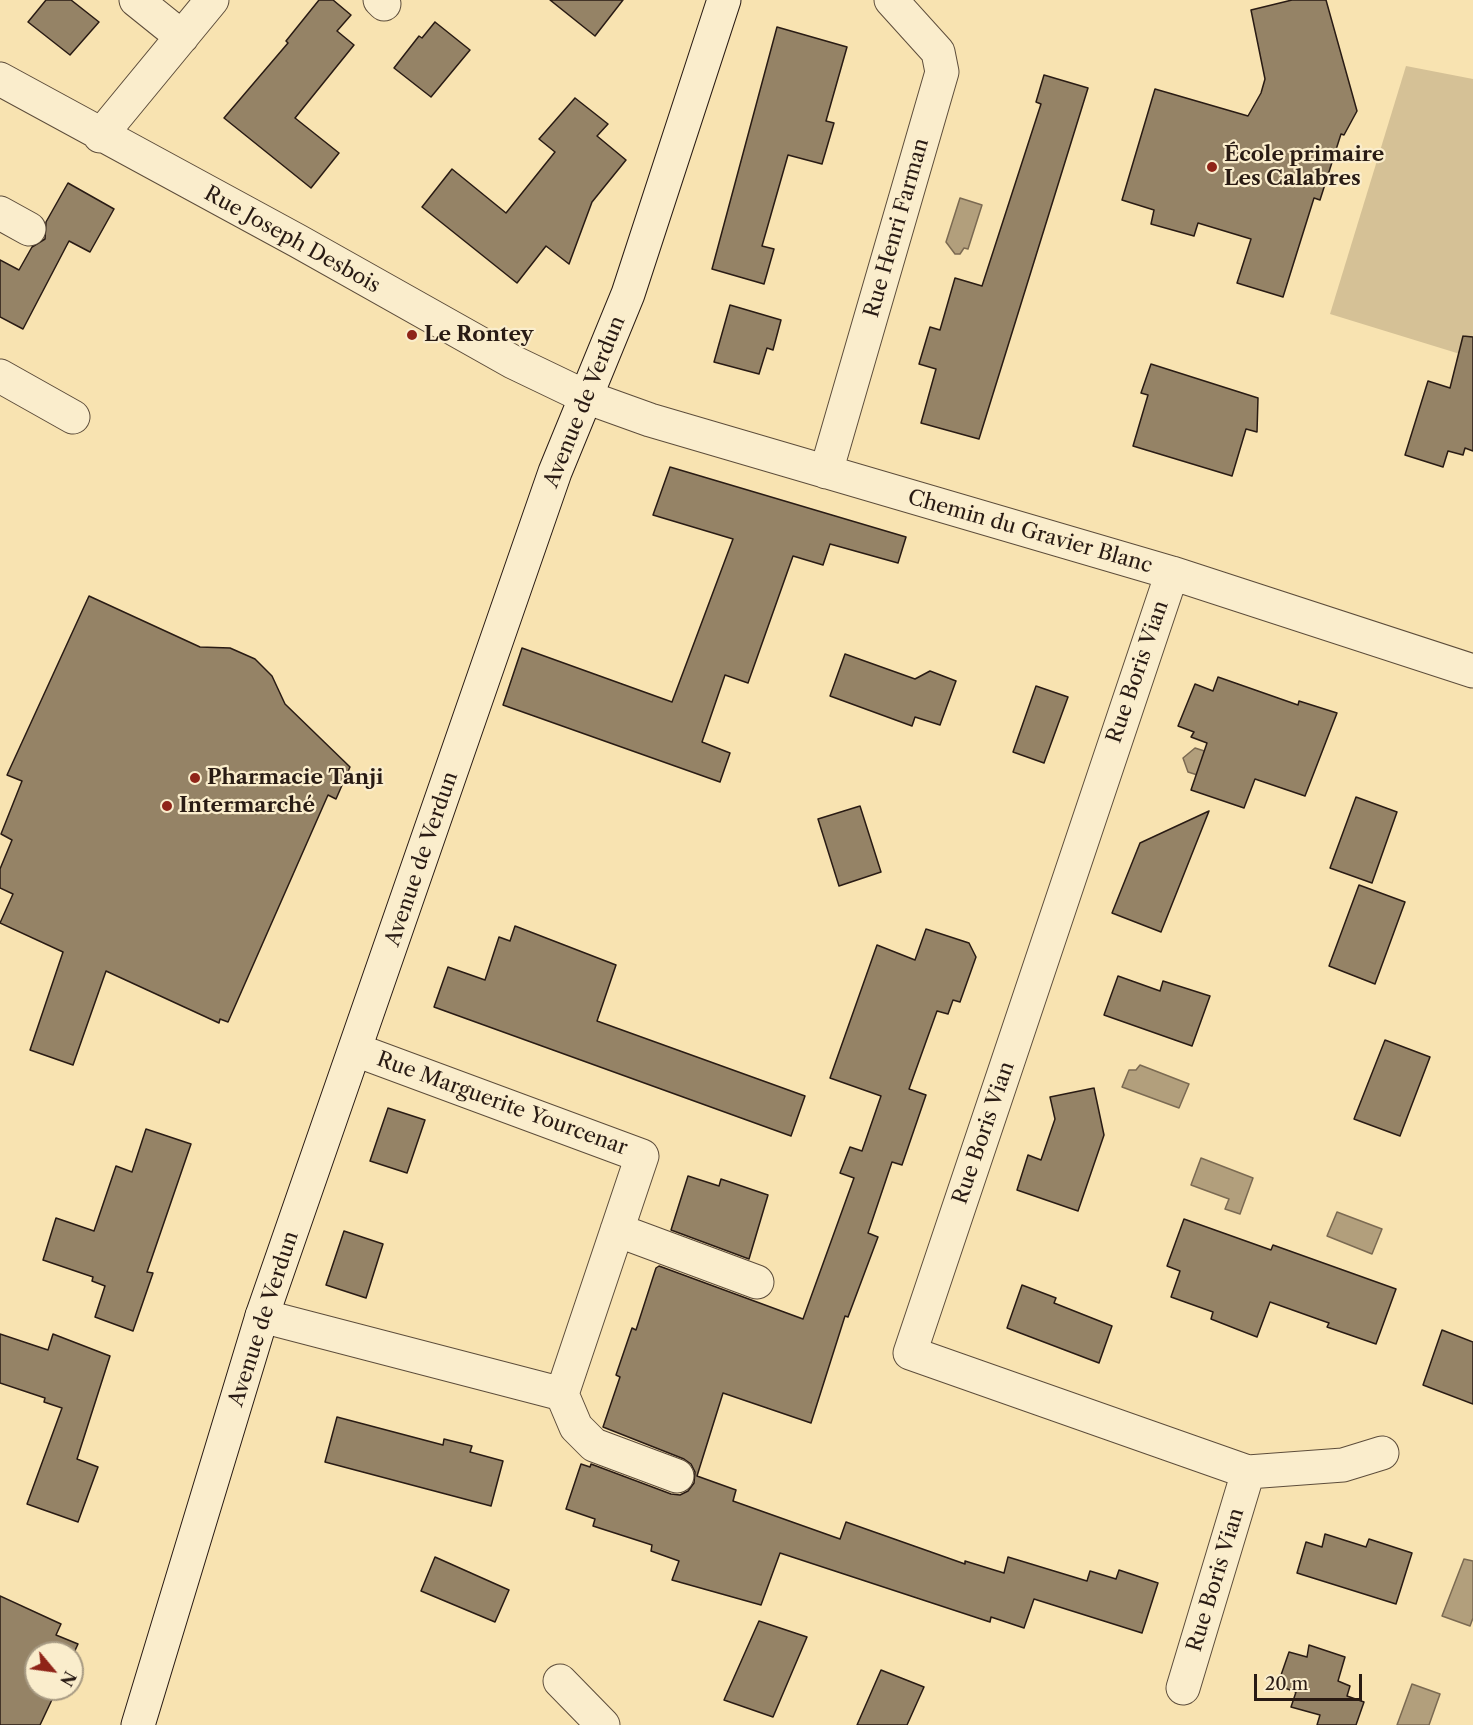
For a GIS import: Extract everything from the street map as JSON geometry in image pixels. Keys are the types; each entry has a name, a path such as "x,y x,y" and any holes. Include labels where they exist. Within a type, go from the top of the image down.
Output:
{"street":[{"path":"136,0 182,37"},
{"path":"100,135 212,0"},
{"name":"Avenue de Verdun","path":"138,1725 262,1316 357,1050 555,472 628,294 724,0"},
{"name":"Rue Henri Farman","path":"826,472 942,72 938,52 891,0"},
{"name":"Rue Joseph Desbois","path":"0,80 298,241 513,362 586,397"},
{"path":"0,213 29,229"},
{"path":"0,376 73,417"},
{"name":"Chemin du Gravier Blanc","path":"586,397 650,420 1172,573 1473,671"},
{"name":"Rue Boris Vian","path":"1172,573 910,1353 1248,1472 1343,1465 1382,1453"},
{"name":"Rue Marguerite Yourcenar","path":"357,1050 642,1156 562,1394"},
{"path":"617,1230 757,1282"},
{"path":"262,1316 562,1394 576,1426 594,1445 677,1476"},
{"name":"Rue Boris Vian","path":"1183,1688 1248,1472"},
{"path":"560,1681 603,1725"}],"shaded area":[{"path":"1406,66 1473,79 1473,358 1330,314"},
{"path":"960,198 982,205 968,249 964,248 960,254 955,254 946,242"},
{"path":"1195,748 1239,762 1232,786 1188,772 1183,758"},
{"path":"1140,1065 1189,1084 1179,1108 1122,1087 1129,1070 1136,1070"},
{"path":"1201,1158 1253,1178 1240,1214 1225,1209 1229,1199 1191,1185"},
{"path":"1337,1212 1382,1229 1372,1254 1327,1236"},
{"path":"1464,1559 1473,1561 1473,1618 1470,1626 1442,1616"},
{"path":"1412,1684 1440,1694 1429,1725 1397,1725"}],"building":[{"path":"46,0 71,0 99,22 70,55 28,22"},
{"path":"319,0 333,0 351,15 337,31 354,45 295,118 339,153 311,188 224,118 288,43 286,41"},
{"path":"550,0 623,0 595,36"},
{"path":"1292,0 1326,0 1357,111 1344,135 1341,134 1320,200 1314,198 1283,297 1237,283 1251,239 1198,223 1194,236 1151,224 1154,210 1122,200 1155,89 1248,116 1261,93 1265,79 1251,10"},
{"path":"435,22 470,50 431,97 394,68 419,36 422,38"},
{"path":"777,27 847,47 826,121 834,123 822,164 788,155 762,246 774,249 764,284 712,269"},
{"path":"1044,75 1088,88 979,439 921,423 936,369 919,364 930,327 940,330 955,278 982,286 1041,104 1036,102"},
{"path":"575,98 608,124 597,136 626,160 592,202 569,264 546,246 517,283 422,207 452,169 506,213 555,152 539,139"},
{"path":"68,183 114,209 90,252 69,241 23,329 0,317 0,260 19,270 32,247 45,239 46,222"},
{"path":"730,305 781,320 773,350 767,348 759,374 714,362"},
{"path":"1463,336 1473,337 1473,451 1465,448 1463,455 1448,451 1443,467 1405,455 1428,381 1450,388"},
{"path":"1151,364 1258,398 1257,432 1246,429 1232,476 1133,446 1148,395 1141,393"},
{"path":"670,467 906,537 898,563 830,544 823,565 793,556 748,683 725,675 702,742 730,753 720,782 503,705 522,648 672,702 733,539 653,515"},
{"name":"Intermarché","path":"89,596 200,647 230,648 255,659 272,676 285,704 350,767 336,799 328,795 228,1022 220,1019 219,1023 106,971 73,1065 30,1050 63,952 0,923 13,894 0,888 0,869 12,840 1,834 22,781 7,775"},
{"path":"845,654 915,679 930,671 956,681 940,725 915,717 912,726 830,696"},
{"path":"1218,677 1298,705 1299,701 1337,713 1305,796 1255,779 1244,808 1191,790 1207,743 1191,737 1194,732 1178,726 1195,684 1213,691"},
{"path":"1036,686 1068,697 1044,763 1013,752"},
{"path":"1356,797 1397,812 1372,883 1330,868"},
{"path":"860,806 881,872 839,886 818,819"},
{"path":"1209,811 1161,932 1112,913 1140,843"},
{"path":"1359,885 1405,902 1375,984 1329,966"},
{"path":"515,926 616,965 597,1021 805,1096 791,1136 434,1007 448,967 485,980 499,937 510,941"},
{"path":"926,929 969,943 976,957 960,1002 953,1000 948,1014 937,1011 909,1089 926,1095 902,1165 892,1162 868,1233 878,1237 848,1317 845,1316 811,1423 723,1393 697,1476 736,1490 733,1501 840,1539 846,1522 965,1564 965,1561 1004,1573 1008,1557 1087,1581 1090,1571 1116,1579 1119,1570 1158,1583 1142,1633 1034,1599 1024,1628 991,1617 990,1622 780,1553 761,1605 672,1580 679,1561 651,1551 652,1545 593,1526 595,1519 566,1509 581,1464 590,1467 591,1464 671,1494 680,1495 688,1491 694,1483 695,1472 691,1464 684,1459 603,1427 620,1377 616,1375 632,1328 636,1330 656,1268 659,1266 803,1319 854,1178 840,1173 850,1147 862,1151 881,1096 830,1078 877,945 915,960"},
{"path":"1118,976 1160,991 1163,981 1210,996 1192,1046 1104,1015"},
{"path":"1385,1040 1430,1057 1400,1136 1354,1119"},
{"path":"1094,1088 1104,1135 1078,1211 1017,1190 1028,1155 1041,1160 1055,1119 1050,1097"},
{"path":"388,1108 425,1120 407,1173 370,1161"},
{"path":"146,1129 191,1144 147,1272 153,1273 133,1331 95,1317 105,1286 92,1281 93,1277 43,1260 56,1218 94,1231 116,1166 132,1172"},
{"path":"688,1176 719,1186 721,1179 768,1195 749,1259 671,1230"},
{"path":"1184,1219 1271,1250 1273,1245 1396,1289 1376,1344 1327,1327 1329,1323 1270,1302 1257,1337 1211,1319 1213,1312 1171,1297 1180,1271 1167,1266"},
{"path":"344,1231 383,1244 366,1298 326,1285"},
{"path":"1022,1285 1056,1298 1054,1303 1112,1326 1099,1363 1007,1328"},
{"path":"1442,1330 1473,1342 1473,1404 1423,1385"},
{"path":"0,1334 48,1350 53,1334 110,1356 77,1459 98,1467 78,1522 27,1504 62,1408 44,1402 45,1398 0,1383"},
{"path":"337,1417 443,1445 444,1439 472,1446 470,1452 503,1461 491,1506 325,1462"},
{"path":"1325,1534 1366,1547 1369,1539 1412,1553 1396,1604 1297,1573 1306,1542 1322,1547"},
{"path":"435,1557 509,1590 495,1622 421,1591"},
{"path":"0,1596 61,1624 56,1635 71,1641 24,1641 24,1701 51,1701 40,1725 0,1725"},
{"path":"759,1621 807,1637 773,1717 724,1700"},
{"path":"1309,1645 1345,1657 1338,1681 1350,1686 1347,1696 1364,1702 1356,1725 1317,1725 1320,1715 1291,1707 1296,1692 1282,1687 1284,1679 1280,1678 1289,1652 1307,1657"},
{"path":"881,1670 924,1687 907,1725 857,1725"}],"place":[{"name":"École primaire Les Calabres","path":"1212,167"},
{"name":"Le Rontey","path":"412,335"},
{"name":"Pharmacie Tanji","path":"195,778"},
{"name":"Intermarché","path":"167,806"}]}
